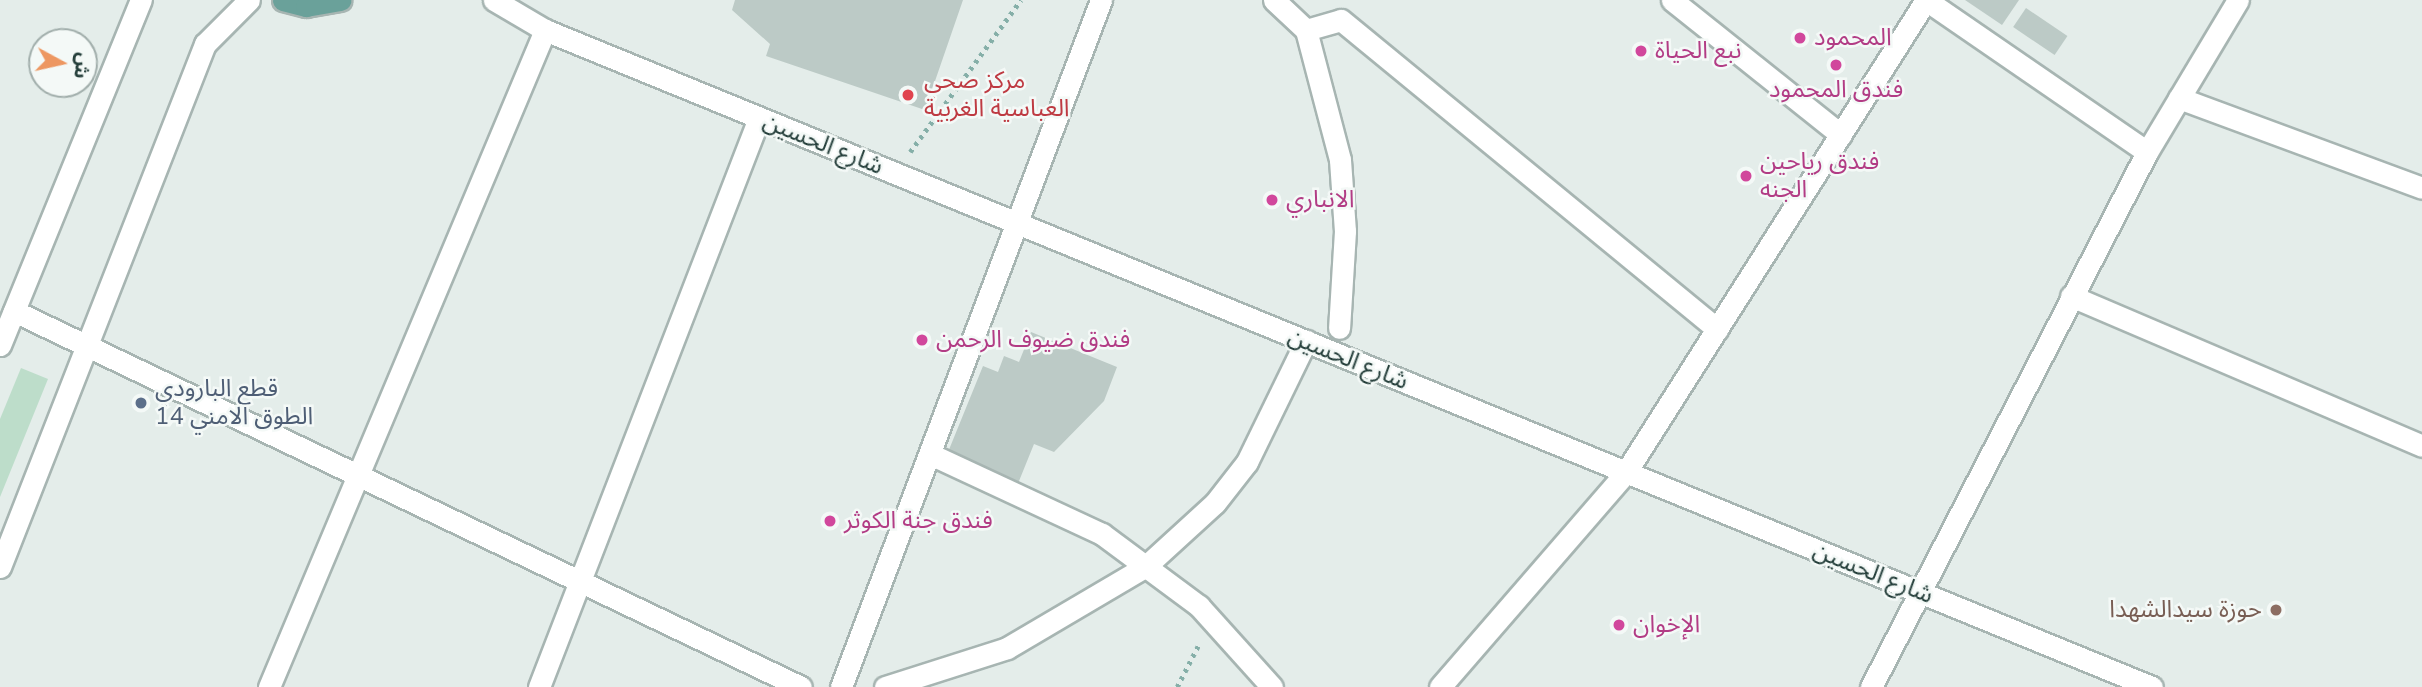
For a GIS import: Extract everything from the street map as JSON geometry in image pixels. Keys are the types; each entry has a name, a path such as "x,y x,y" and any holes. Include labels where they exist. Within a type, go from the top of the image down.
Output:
{"main road":[{"path":"283,0 306,6 340,0"}],"street":[{"path":"0,345 7,308 141,0"},
{"path":"0,567 205,44 222,20 249,0"},
{"name":"شارع الحسين","path":"494,0 545,30 2152,687"},
{"path":"841,687 1021,225 1101,0"},
{"path":"1274,0 1306,30 1340,160 1339,328"},
{"path":"1672,0 1841,135"},
{"path":"1440,687 1626,472 1926,0 2147,152"},
{"path":"1871,687 1916,591 2147,152 2238,0"},
{"path":"1306,30 1341,20 1717,329"},
{"path":"269,687 545,30"},
{"path":"2179,98 2422,188"},
{"path":"539,687 759,118"},
{"path":"2071,296 2422,446"},
{"path":"7,308 88,343 359,472 580,582 801,687"},
{"path":"885,687 1007,648 1146,566 1215,503 1247,462 1306,341"},
{"path":"932,455 1102,534 1212,620 1272,687"}],"path":[{"path":"894,173 1021,0"},
{"path":"1177,687 1212,620"}],"green space":[{"path":"21,368 48,379 0,497 0,419"}],"building":[{"path":"735,0 963,0 925,110 766,56 770,44 732,10"},
{"path":"1965,0 2019,0 2002,25"},
{"path":"2026,8 2067,36 2055,55 2013,27"},
{"path":"1031,332 1117,367 1104,401 1054,452 1034,444 1017,486 946,457 983,366 998,372 1004,356 1019,362"}],"place":[{"name":"المحمود","path":"1800,38"},
{"name":"نبع الحياة","path":"1641,51"},
{"name":"فندق المحمود","path":"1836,65"},
{"name":"مركز صحي العباسية الغربية","path":"908,95"},
{"name":"فندق رياحين الجنه","path":"1746,176"},
{"name":"الانباري","path":"1272,200"},
{"name":"فندق ضيوف الرحمن","path":"922,340"},
{"name":"قطع البارودي الطوق الامني 14","path":"141,403"},
{"name":"فندق جنة الكوثر","path":"830,521"},
{"name":"حوزة سيدالشهدا","path":"2276,610"},
{"name":"الإخوان","path":"1619,625"}]}
